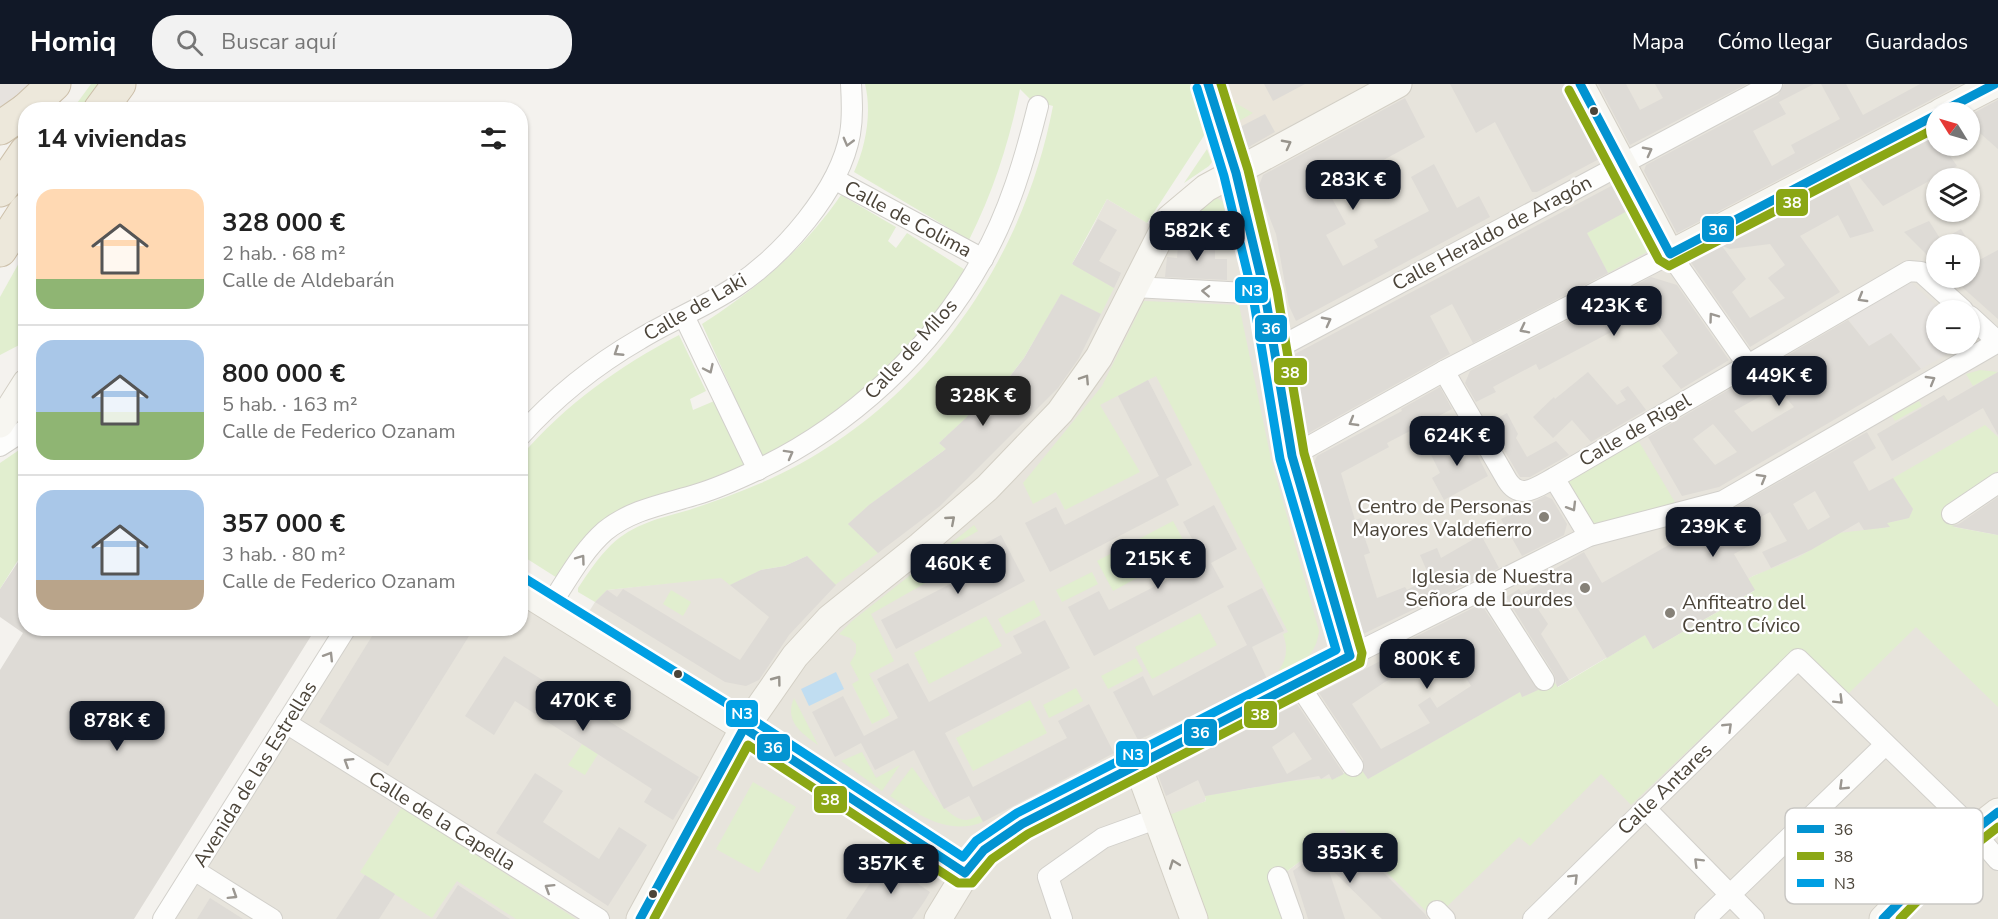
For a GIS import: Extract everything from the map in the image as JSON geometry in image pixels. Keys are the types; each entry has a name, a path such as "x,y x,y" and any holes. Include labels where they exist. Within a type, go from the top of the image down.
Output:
{"highway":[{"path":"35,102 54,84"},
{"path":"64,102 77,84"},
{"path":"106,102 119,84"},
{"path":"125,102 135,84"},
{"path":"0,128 18,116"},
{"path":"0,190 17,160"},
{"path":"0,250 18,222"}],"street":[{"name":"Calle de Laki","path":"528,427 549,405 594,369 641,338 736,287 775,256 796,232 834,179 850,135 851,84"},
{"path":"1208,84 1236,173 1265,294 1276,349 1292,456 1350,656"},
{"path":"639,919 744,728 795,656 830,618 960,512 1060,412 1099,357 1169,219 1195,195 1398,84"},
{"path":"1580,84 1670,254 1747,364"},
{"name":"Calle Heraldo de Aragón","path":"1276,349 1772,84"},
{"path":"1960,102 1995,84"},
{"name":"Calle de Milos","path":"549,608 591,546 620,520 658,505 699,494 758,470 821,435 861,404 897,371 955,304 983,259 1016,180 1038,106"},
{"path":"1292,456 1444,370 1926,120"},
{"name":"Calle de Colima","path":"834,179 983,259"},
{"name":"Calle de Rigel","path":"1444,370 1511,487 1518,491 1528,491 1913,269 1921,272 1952,300"},
{"path":"1134,287 1265,294"},
{"path":"684,316 758,470"},
{"path":"938,919 965,873 984,850 1008,833 1298,682 1589,536 1723,501 1998,342 1980,325"},
{"path":"0,385 18,378"},
{"path":"0,424 18,396"},
{"path":"0,446 18,434"},
{"path":"1554,478 1589,536"},
{"path":"1952,514 1998,483"},
{"path":"1486,589 1544,680"},
{"path":"528,594 744,728 965,873"},
{"name":"Avenida de las Estrellas","path":"163,919 341,636"},
{"name":"Calle Antares","path":"1533,919 1798,659 1885,745"},
{"path":"1298,682 1353,766"},
{"name":"Calle de la Capella","path":"286,723 599,919"},
{"path":"1820,808 1885,745 1952,808"},
{"path":"1135,766 1142,777 1194,919"},
{"path":"1645,808 1754,919"},
{"path":"1983,824 1998,812"},
{"path":"1062,919 1048,877 1103,837 1150,821"},
{"path":"1705,919 1785,842"},
{"path":"1983,843 1998,860"},
{"path":"194,870 272,919"},
{"path":"1278,877 1293,919"},
{"path":"1883,919 1898,904"}],"shaded area":[{"path":"0,84 54,84 32,102 18,102 18,113 0,128"},
{"path":"1208,84 1998,84 1998,535 1909,519 1753,576 1749,579 1755,590 1652,650 1635,641 1557,687 1369,785 1355,765 1332,780 1249,788 1205,798 1206,801 1170,816 1204,919 164,919 342,636 528,636 528,593 580,626 600,594 607,590 721,577 785,566 807,556 869,504 945,450 939,443 989,390 996,395 1024,360 1107,199 1161,231 1234,168"},
{"path":"1222,84 1368,84 1243,150"},
{"path":"1910,282 1930,300 1926,300 1926,354 1947,354 1921,369 1891,334 1869,346 1847,318"},
{"path":"1916,626 1998,705 1998,919 1301,919 1285,873 1343,828 1519,836 1601,773 1803,647"}],"green space":[{"path":"91,84 105,84 91,102 78,102"},
{"path":"865,84 1196,84 1207,131 1147,223 1107,199 1072,264 1114,288 1101,314 1061,294 1024,358 995,396 988,391 966,418 939,443 946,449 869,505 848,524 878,553 835,585 807,556 785,566 761,570 730,585 721,578 607,590 595,602 578,592 578,588 602,555 619,538 647,523 707,504 761,483 817,454 868,419 913,377 954,330 988,279 1016,224 1038,166 1053,106 1031,100 1020,89 999,167 986,204 969,240 854,172 867,129 868,106"},
{"path":"1225,97 1253,113 1234,124"},
{"path":"1207,149 1212,162 1184,183"},
{"path":"841,195 896,227 888,241 896,248 907,233 970,273 888,375 770,458 631,510 562,581 528,559 528,448 556,420 594,388 635,360 679,335 706,391 690,399 693,410 733,393 702,324 761,282 795,250"},
{"path":"1217,198 1223,202 1230,239 1212,222 1189,216 1194,209"},
{"path":"1629,209 1651,250 1608,273 1587,233"},
{"path":"18,265 18,346 0,355 0,297"},
{"path":"1144,301 1239,305 1271,459 1319,631 1311,653 1295,667 1281,674 1279,670 1286,653 1283,634 1288,632 1156,376 1100,405 1140,472 1065,510 1056,492 1033,504 1023,483 1102,386"},
{"path":"1980,370 1998,372 1973,386 1966,374"},
{"path":"1919,401 1922,406 1895,421 1892,416"},
{"path":"1985,425 1998,437 1998,471 1945,506 1956,523 1954,527 1998,535 1998,707 1916,627 1848,694 1803,649 1790,653 1631,805 1601,774 1530,846 1519,837 1434,919 1343,829 1286,872 1301,919 1204,919 1169,815 1206,801 1205,796 1291,781 1336,778 1358,764 1368,779 1520,692 1523,697 1554,682 1558,687 1635,641 1639,625 1653,649 1754,591 1748,579 1753,576 1797,558 1839,533 1889,527 1887,523 1909,518 1913,509 1893,478"},
{"path":"1638,440 1679,509 1597,527 1591,525 1563,481"},
{"path":"18,451 18,560 0,589 0,463"},
{"path":"1173,521 1194,560 1167,575 1161,565 1113,591 1097,561"},
{"path":"974,525 978,531 957,543 954,554 959,564 871,614 894,661 869,674 890,715 872,724 852,684 859,680 850,663 856,653 856,644 850,638 839,634 852,621"},
{"path":"1092,572 1098,584 1062,602 1056,590"},
{"path":"671,590 691,602 683,616 663,604"},
{"path":"1034,600 1041,615 1006,634 998,619"},
{"path":"1200,613 1217,645 1152,679 1135,647"},
{"path":"986,616 1002,646 929,684 914,653"},
{"path":"1136,658 1143,671 1108,689 1101,676"},
{"path":"1076,688 1083,701 1049,718 1043,705"},
{"path":"794,698 818,745 796,726 791,713"},
{"path":"1030,700 1047,733 973,771 956,738"},
{"path":"582,744 598,754 585,775 568,765"},
{"path":"862,752 876,778 900,765 882,791 841,761"},
{"path":"912,767 936,799 951,814 966,820 980,816 983,822 958,827 946,825 923,816 890,796"},
{"path":"753,782 796,807 759,873 716,849"},
{"path":"402,807 576,919 516,919 457,881 432,918 360,872"}],"water":[{"path":"836,672 844,689 809,706 801,689"}],"building":[{"path":"1264,84 1305,84 1273,101"},
{"path":"1450,84 1564,84 1601,158 1537,192 1532,192 1495,122 1476,133"},
{"path":"1598,84 1626,84 1640,110 1663,98 1655,84 1747,84 1630,145"},
{"path":"1784,84 1814,84 1779,102 1786,114 1753,131 1772,166 1795,153 1791,145 1840,119 1821,84 1846,84 1863,115 1920,84 1961,84 1677,233 1644,171 1646,165 1778,95"},
{"path":"1405,98 1425,137 1328,191 1346,224 1326,235 1343,266 1378,247 1374,240 1429,211 1411,177 1434,164 1457,208 1479,196 1490,217 1296,321 1289,306 1276,234 1258,188 1263,175"},
{"path":"1998,100 1998,149 1980,135 1980,110"},
{"path":"1265,114 1275,132 1245,149 1238,128"},
{"path":"1926,138 1926,156 1950,156 1957,166 1926,168 1926,183 1883,206 1857,174"},
{"path":"1847,179 1874,231 1850,238 1838,215 1800,236 1840,292 1750,347 1690,261","holes":["1770,244 1785,265 1768,278 1785,298 1750,318 1732,292 1746,279 1722,246 1730,249"]},
{"path":"1615,184 1629,210 1587,233 1608,273 1473,343 1452,304 1430,316 1450,354 1305,435 1295,354"},
{"path":"1098,219 1117,230 1099,261 1121,273 1114,288 1072,264"},
{"path":"1930,222 1937,234 1926,234 1926,254 1904,232"},
{"path":"1961,229 1964,234 1952,234"},
{"path":"1190,234 1204,234 1203,246 1215,247 1215,259 1227,259 1227,280 1165,277 1167,257 1177,258 1178,245 1190,246"},
{"path":"1998,250 1998,319 1980,303 1980,300 1977,300 1963,288 1980,288 1980,260"},
{"path":"1651,277 1677,285 1729,360 1681,389 1662,366 1678,353 1652,318 1654,316 1651,311 1539,370 1536,364 1493,387 1496,392 1476,402 1465,383 1470,371"},
{"path":"1061,294 1101,314 1079,358 1058,388 940,506 878,553 848,524 869,505 946,449 939,443 966,418 988,391 995,396 1024,358"},
{"path":"1848,320 1869,346 1891,333 1921,369 1719,487 1682,496 1648,437","holes":["1777,387 1794,407 1752,432 1734,411","1713,424 1737,452 1715,465 1693,439"]},
{"path":"1588,372 1617,405 1626,400 1620,391 1628,386 1646,410 1591,442 1572,420 1553,438 1533,417 1554,397 1555,399"},
{"path":"1998,372 1998,435 1983,408 1892,461 1877,434 1944,395 1948,401"},
{"path":"1148,380 1192,465 1166,479 1179,505 1050,572 1025,523 1056,507 1065,525 1159,476 1118,396"},
{"path":"1440,387 1452,409 1387,443 1389,447 1341,473 1355,520 1361,518 1367,534 1364,536 1370,553 1364,555 1377,598 1405,587 1407,590 1430,578 1420,555 1437,548 1441,558 1481,535 1499,568 1361,635 1312,467 1317,456 1402,411 1401,409"},
{"path":"1507,413 1518,434 1516,438 1527,457 1556,441 1569,455 1530,477 1520,477 1488,423"},
{"path":"1867,432 1876,448 1853,462 1869,491 1893,478 1913,509 1909,518 1887,523 1890,527 1864,530 1859,522 1811,550 1771,568 1762,552 1787,541 1770,512 1746,525 1756,542 1734,554 1755,590 1653,649 1645,635 1607,658 1567,592 1538,609 1548,624 1541,634 1569,680 1557,687 1554,674 1506,597 1519,589 1522,594 1543,582 1542,579 1547,576 1546,574 1584,552 1602,583","holes":["1815,491 1830,517 1808,530 1793,504"]},
{"path":"1467,434 1488,476 1444,500 1432,478 1440,473 1430,453"},
{"name":"Centro de Personas Mayores Valdefierro","path":"1545,496 1552,499 1567,524 1564,535 1522,556 1501,519"},
{"path":"1998,497 1998,535 1951,526 1959,524"},
{"path":"1214,505 1237,549 1211,563 1224,587 1094,656 1068,607 1099,591 1109,610 1204,561 1183,522"},
{"path":"1001,535 1025,581 896,649 881,620 981,568 972,550"},
{"path":"807,556 836,585 789,635 759,680 746,686 725,682 595,602 607,590 617,597 623,589 740,660 769,617 730,585 761,570 785,566"},
{"path":"18,562 18,630 0,617 0,589"},
{"path":"1262,588 1284,631 1252,647 1268,681 1138,740 1113,692 1143,676 1153,696 1247,645 1227,606"},
{"path":"1481,604 1538,690 1522,697 1520,692 1368,779 1363,772 1363,759 1319,693 1411,645 1403,643","holes":["1449,651 1471,686 1437,708 1430,697 1418,705 1430,723 1381,749 1352,704 1385,682 1413,668 1415,671"]},
{"path":"1045,620 1070,668 945,733 973,787 1067,738 1058,721 1089,704 1114,753 983,822 969,796 944,809 914,750 875,770 861,743 835,757 812,712 843,696 864,736 898,718 877,679 908,663 929,702 1022,653 1013,636"},
{"path":"21,636 311,636 134,919 0,919 0,670"},
{"path":"372,636 469,636 388,766 319,722"},
{"path":"504,656 699,777 673,820 644,802 652,789 515,701 494,735 465,716"},
{"path":"1297,704 1344,774 1332,780 1329,774 1321,779 1319,776 1205,796 1198,780 1166,796 1158,775","holes":["1294,732 1312,759 1287,774 1272,747"]},
{"path":"535,773 563,791 543,822 599,859 619,827 647,845 608,906 496,833"},
{"path":"1344,833 1428,919 1382,919 1327,865 1345,919 1308,919 1293,871"},
{"path":"889,855 915,873 911,879 930,892 924,902 912,919 846,919"},
{"path":"365,875 395,894 379,919 336,919"},
{"path":"458,885 510,919 436,919"},
{"path":"210,898 243,919 197,919"}],"transit line":[{"name":"36","path":"640,919 744,728 965,873 984,850 1022,824 1350,656 1292,456 1265,294 1236,173 1208,84"},
{"name":"38","path":"654,919 748,745 958,883 972,883 992,859 1028,834 1360,663 1362,653 1304,453 1277,291 1248,170 1221,84"},
{"name":"36","path":"1580,84 1670,254 1926,120"},
{"name":"36","path":"1960,102 1995,84"},
{"name":"N3","path":"528,580 750,718 963,857 976,841 1017,813 1336,650 1280,459 1253,296 1224,176 1197,88"},
{"name":"38","path":"1569,90 1659,260 1669,266 1926,133"},
{"name":"36","path":"1983,824 1998,812"},
{"name":"38","path":"1983,839 1998,827"},
{"name":"36","path":"1883,919 1898,904"},
{"name":"38","path":"1900,919 1915,904"}],"place":[{"name":"Centro de Personas Mayores Valdefierro","path":"1544,517"},
{"name":"Iglesia de Nuestra Señora de Lourdes","path":"1585,588"},
{"name":"Anfiteatro del Centro Cívico","path":"1670,613"}]}
